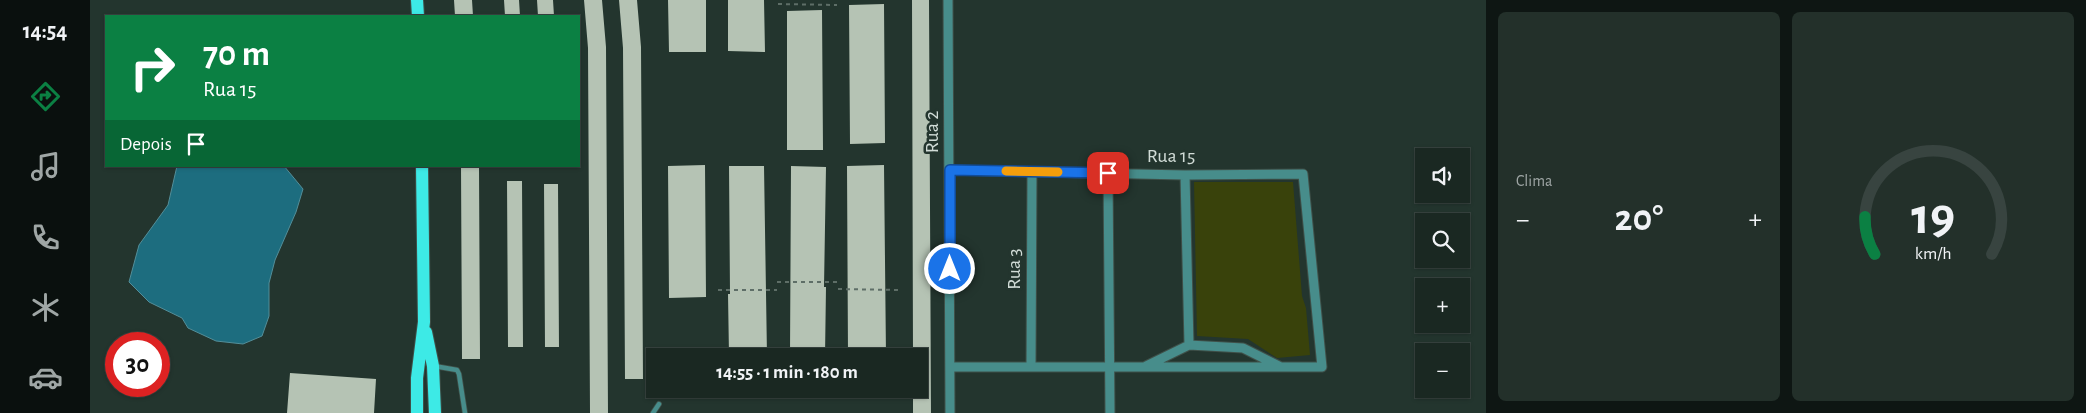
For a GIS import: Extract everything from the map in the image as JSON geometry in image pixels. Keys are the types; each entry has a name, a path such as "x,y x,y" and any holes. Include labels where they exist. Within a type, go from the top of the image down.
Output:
{"main road":[{"path":"417,0 418,15"},
{"path":"417,413 417,378 424,322 422,167"},
{"path":"424,322 433,366 435,413"}],"street":[{"name":"Rua 2","path":"948,0 950,413"},
{"name":"Rua 15","path":"950,170 1185,175 1303,174 1322,367 1282,367"},
{"name":"Rua 3","path":"1031,367 1032,172"},
{"path":"1108,173 1110,413"},
{"path":"1185,175 1189,344"},
{"path":"1143,367 1189,344 1243,348 1282,367"},
{"path":"950,367 1282,367"}],"lane":[{"path":"433,366 456,370 459,374 465,413"},
{"path":"654,413 659,404"}],"path":[{"path":"778,4 837,5"},
{"path":"777,282 837,282"},
{"path":"838,289 900,290"},
{"path":"718,290 777,290"}],"green space":[{"path":"1194,182 1293,182 1302,296 1306,308 1310,355 1277,358 1248,339 1197,336"}],"water":[{"path":"177,167 285,167 303,189 296,212 275,260 269,283 269,316 262,336 243,344 216,341 188,328 182,318 149,302 129,282 139,245 168,205"}],"building":[{"path":"454,0 472,0 473,15 455,15"},
{"path":"504,0 519,0 520,15 505,15"},
{"path":"537,0 553,0 554,15 538,15"},
{"path":"584,0 602,0 606,47 608,413 590,413 588,48"},
{"path":"619,0 637,0 641,47 643,379 625,379 623,48"},
{"path":"668,0 706,0 706,52 669,52"},
{"path":"728,0 764,0 765,52 728,51"},
{"path":"912,0 929,0 931,413 913,413 913,398 928,398 928,348 913,348"},
{"path":"884,4 885,143 850,144 849,5"},
{"path":"822,10 823,150 787,150 787,11"},
{"path":"705,165 706,297 669,298 668,166"},
{"path":"884,165 886,348 848,348 847,166"},
{"path":"729,166 764,166 767,348 729,348 728,294 730,294"},
{"path":"791,166 826,167 825,348 790,348"},
{"path":"461,167 479,167 480,359 462,359"},
{"path":"507,181 522,181 523,347 508,347"},
{"path":"544,184 558,184 559,347 545,347"},
{"path":"290,373 376,379 374,413 287,413"}],"slow traffic":[{"path":"1006,171 1058,172"}],"route":[{"path":"950,269 950,170 1108,173"}]}
